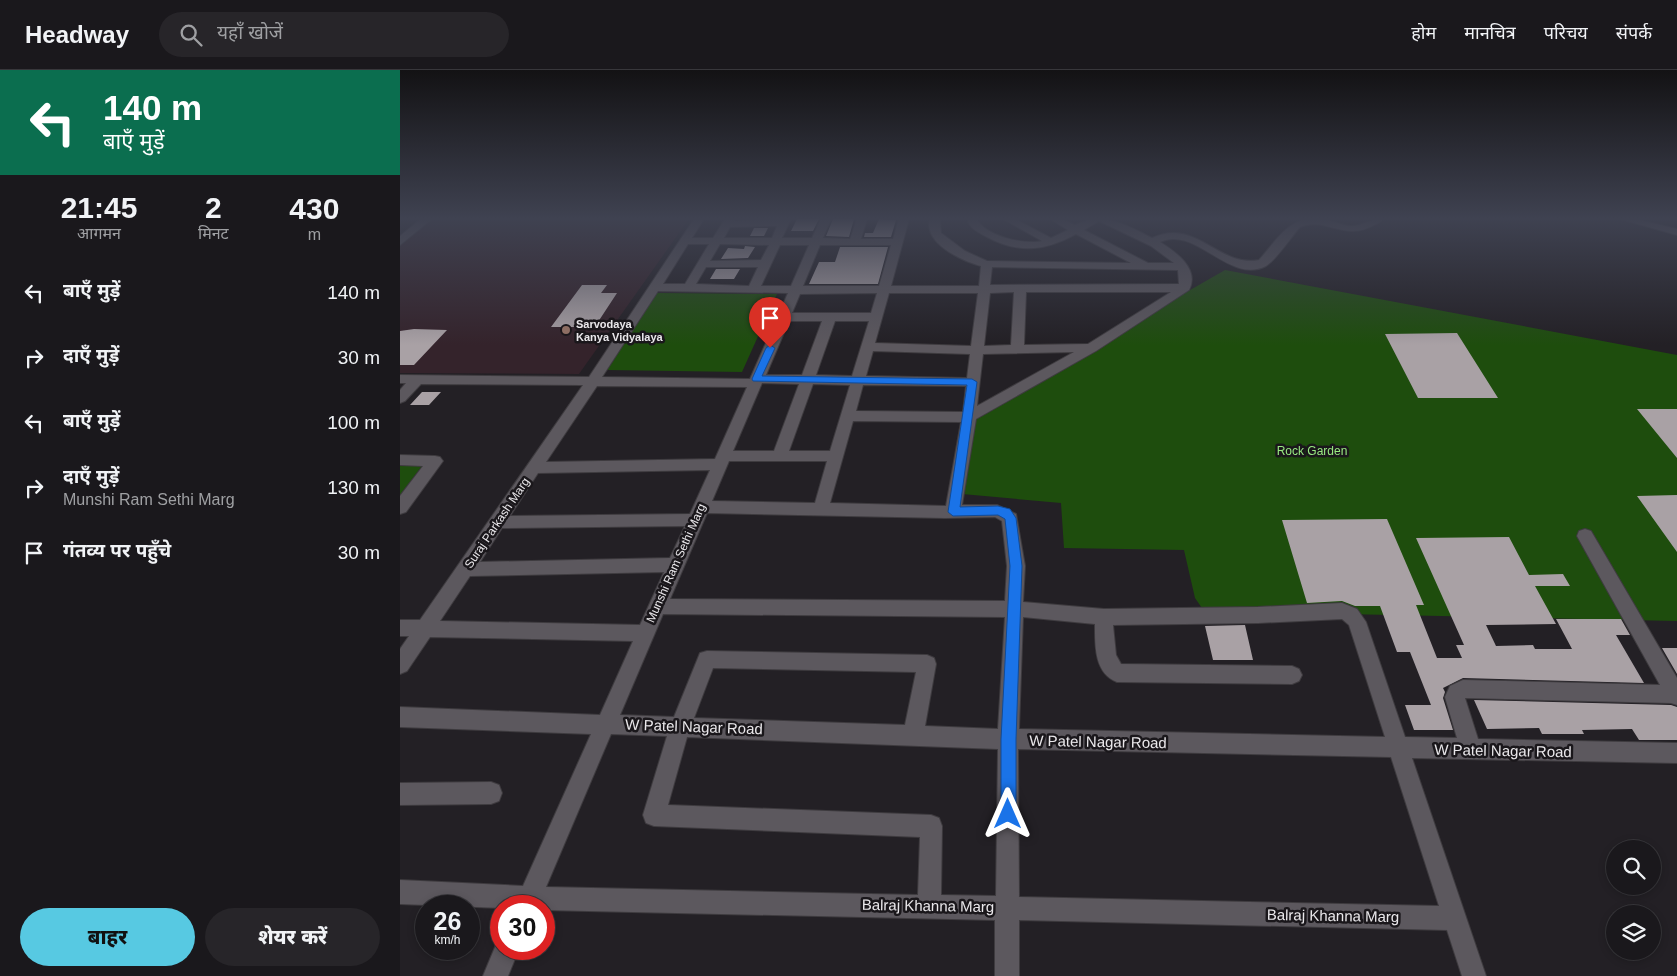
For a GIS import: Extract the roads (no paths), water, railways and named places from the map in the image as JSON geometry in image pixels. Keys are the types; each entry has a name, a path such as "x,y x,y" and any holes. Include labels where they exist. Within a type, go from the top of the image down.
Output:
{"street":[{"name":"Suraj Parkash Marg","path":"400,665 466,569 495,522 593,381 671,261"},
{"path":"688,288 706,261"},
{"name":"Munshi Ram Sethi Marg","path":"531,895 697,514 723,460 807,261"},
{"path":"821,508 846,416 892,261"},
{"path":"980,261 987,264 1182,267"},
{"path":"1136,261 1147,267"},
{"path":"1177,261 1182,267 1186,278 1185,288"},
{"path":"1234,261 1242,265 1257,266 1264,261"},
{"path":"704,264 766,263 753,290"},
{"path":"953,512 969,418 987,264"},
{"path":"654,287 753,290 1185,288"},
{"path":"1016,350 1020,288"},
{"path":"846,416 969,418 1091,348 1185,288"},
{"path":"784,317 876,317"},
{"path":"780,456 830,317"},
{"path":"868,347 977,350 1091,348"},
{"path":"400,378 593,381 857,380 972,382"},
{"path":"400,398 418,379"},
{"path":"534,468 780,456 835,456"},
{"path":"400,460 435,461 400,508"},
{"path":"495,522 821,508 953,512 998,510 1006,512 1010,518 1016,566 1008,739 1007,976"},
{"path":"1585,536 1676,695"},
{"path":"466,569 675,565"},
{"path":"657,606 1015,609 1104,617 1258,615 1342,611 1351,614 1357,622 1474,976"},
{"path":"1104,617 1107,661 1111,668 1118,673 1292,675"},
{"path":"400,628 645,633"},
{"path":"913,736 927,664 707,659 680,727 654,815 931,826 929,906"},
{"path":"1471,750 1455,697 1457,692 1464,689 1676,695"},
{"name":"W Patel Nagar Road","path":"400,717 1008,739 1400,749 1677,753"},
{"path":"400,794 491,793"},
{"name":"Balraj Khanna Marg","path":"400,892 490,899"},
{"name":"Balraj Khanna Marg","path":"555,902 929,906 1456,918"},
{"path":"495,976 502,960"}],"place":[{"name":"Sarvodaya Kanya Vidyalaya","path":"566,330"}],"park label":[{"name":"Rock Garden","path":"1312,451"}]}
